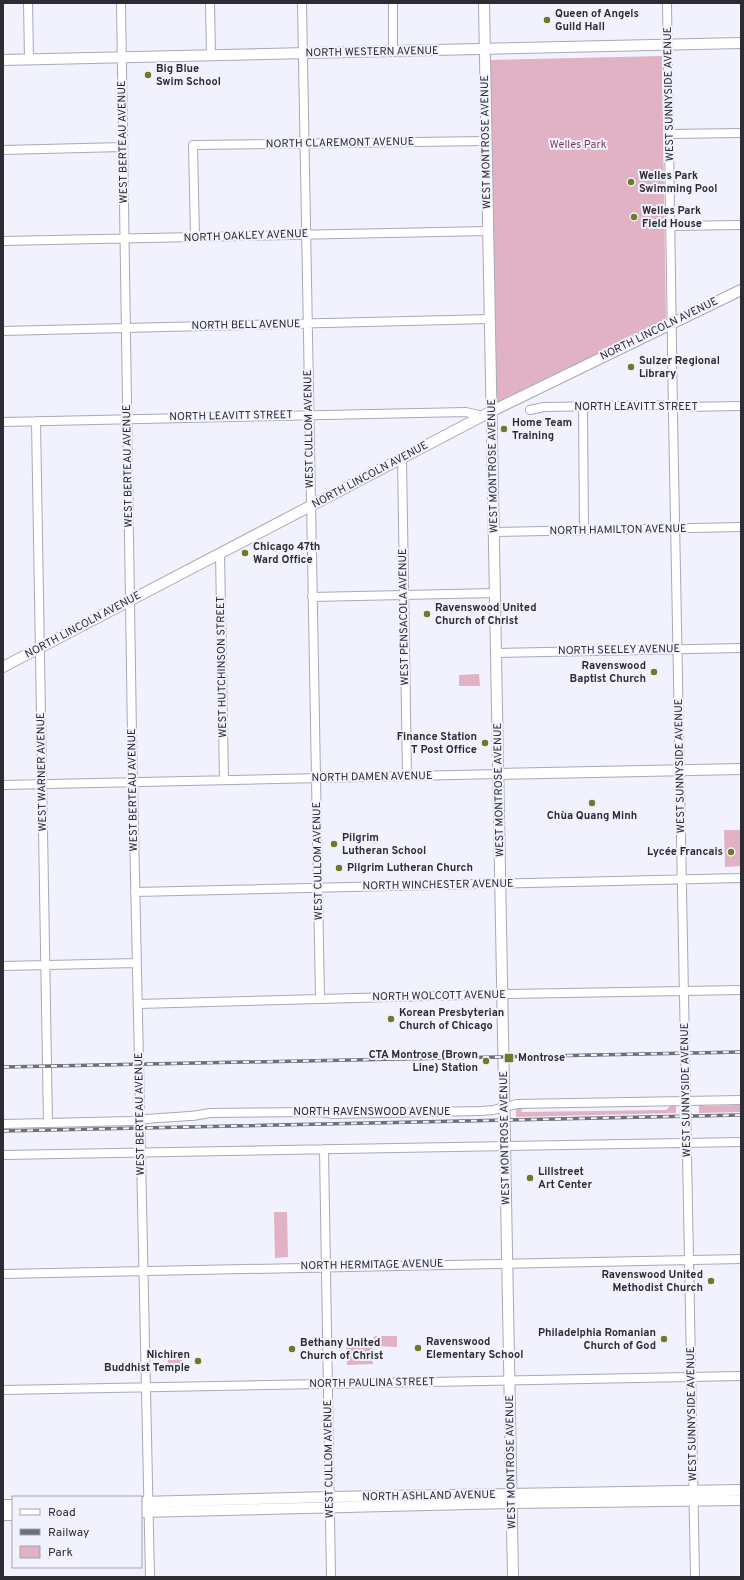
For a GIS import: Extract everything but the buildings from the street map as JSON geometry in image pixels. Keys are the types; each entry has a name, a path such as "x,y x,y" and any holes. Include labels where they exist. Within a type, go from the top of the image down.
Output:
{"main road":[{"name":"WEST MONTROSE AVENUE","path":"484,3 490,320 487,413 494,532 513,1577"},
{"name":"NORTH WESTERN AVENUE","path":"3,60 741,43"},
{"name":"NORTH LINCOLN AVENUE","path":"3,667 487,413 672,322 741,290"},
{"name":"NORTH DAMEN AVENUE","path":"499,774 741,769"},
{"name":"NORTH ASHLAND AVENUE","path":"694,1496 741,1490"},
{"name":"NORTH ASHLAND AVENUE","path":"145,1507 329,1497 512,1499 694,1496 741,1500"},
{"name":"NORTH ASHLAND AVENUE","path":"145,1507 330,1508 512,1499"}],"street":[{"path":"28,3 29,60"},
{"name":"WEST BERTEAU AVENUE","path":"121,3 133,782 146,1387 145,1507 150,1577"},
{"path":"210,3 211,56"},
{"name":"WEST CULLOM AVENUE","path":"302,3 320,999"},
{"path":"393,3 394,51"},
{"name":"WEST SUNNYSIDE AVENUE","path":"667,3 675,528 695,1577"},
{"path":"669,134 741,133"},
{"name":"NORTH CLAREMONT AVENUE","path":"196,237 194,145 486,141"},
{"path":"3,150 123,147"},
{"path":"671,226 741,225"},
{"name":"NORTH OAKLEY AVENUE","path":"3,241 488,231"},
{"name":"NORTH BELL AVENUE","path":"3,331 490,320"},
{"name":"NORTH LEAVITT STREET","path":"530,410 544,407 741,406"},
{"path":"583,407 584,530"},
{"name":"NORTH LEAVITT STREET","path":"3,422 466,412 487,413"},
{"name":"WEST WARNER AVENUE","path":"36,421 48,1123"},
{"name":"WEST PENSACOLA AVENUE","path":"402,458 407,776"},
{"name":"NORTH HAMILTON AVENUE","path":"494,532 741,527"},
{"name":"WEST HUTCHINSON STREET","path":"220,554 224,780"},
{"path":"312,597 495,593"},
{"name":"NORTH SEELEY AVENUE","path":"496,653 741,648"},
{"name":"NORTH DAMEN AVENUE","path":"3,785 499,774"},
{"name":"NORTH WINCHESTER AVENUE","path":"135,892 741,878"},
{"path":"3,966 137,963"},
{"name":"NORTH WOLCOTT AVENUE","path":"138,1004 502,994 741,990"},
{"name":"NORTH RAVENSWOOD AVENUE","path":"3,1124 132,1121 148,1118 190,1116 198,1114 320,1112 334,1114 493,1110 504,1106 523,1104 741,1100"},
{"path":"3,1156 132,1152 141,1154 741,1142"},
{"name":"WEST CULLOM AVENUE","path":"324,1150 331,1577"},
{"name":"NORTH HERMITAGE AVENUE","path":"3,1274 741,1258"},
{"name":"NORTH PAULINA STREET","path":"3,1390 741,1376"}],"green space":[{"name":"Welles Park","path":"662,56 666,321 497,402 490,60"},
{"path":"479,674 480,686 459,686 459,675"},
{"name":"Lycée Francais","path":"724,830 741,830 741,866 725,867"},
{"path":"674,1104 676,1108 676,1113 516,1117 516,1107 523,1107 521,1112 666,1110"},
{"path":"699,1104 707,1106 741,1105 741,1112 699,1113"},
{"path":"274,1212 287,1212 288,1257 275,1258"},
{"path":"375,1336 397,1336 397,1347 375,1346 373,1338"},
{"path":"349,1340 372,1341 373,1364 347,1365 346,1342"},
{"path":"168,1356 182,1356 182,1369 168,1370"}],"railway":[{"path":"3,1067 741,1052"},
{"path":"3,1131 741,1115"}],"place":[{"name":"Queen of Angels Guild Hall","path":"547,20"},
{"name":"Big Blue Swim School","path":"148,75"},
{"name":"Welles Park Swimming Pool","path":"631,182"},
{"name":"Welles Park Field House","path":"634,217"},
{"name":"Sulzer Regional Library","path":"631,367"},
{"name":"Home Team Training","path":"504,429"},
{"name":"Chicago 47th Ward Office","path":"245,553"},
{"name":"Ravenswood United Church of Christ","path":"427,614"},
{"name":"Ravenswood Baptist Church","path":"654,672"},
{"name":"Finance Station T Post Office","path":"485,743"},
{"name":"Chùa Quang Minh","path":"592,803"},
{"name":"Pilgrim Lutheran School","path":"334,844"},
{"name":"Lycée Francais","path":"731,852"},
{"name":"Pilgrim Lutheran Church","path":"339,868"},
{"name":"Korean Presbyterian Church of Chicago","path":"391,1019"},
{"name":"Montrose","path":"509,1058"},
{"name":"CTA Montrose (Brown Line) Station","path":"486,1061"},
{"name":"Lillstreet Art Center","path":"530,1178"},
{"name":"Ravenswood United Methodist Church","path":"711,1281"},
{"name":"Philadelphia Romanian Church of God","path":"664,1339"},
{"name":"Ravenswood Elementary School","path":"418,1348"},
{"name":"Bethany United Church of Christ","path":"292,1349"},
{"name":"Nichiren Buddhist Temple","path":"198,1361"}]}
